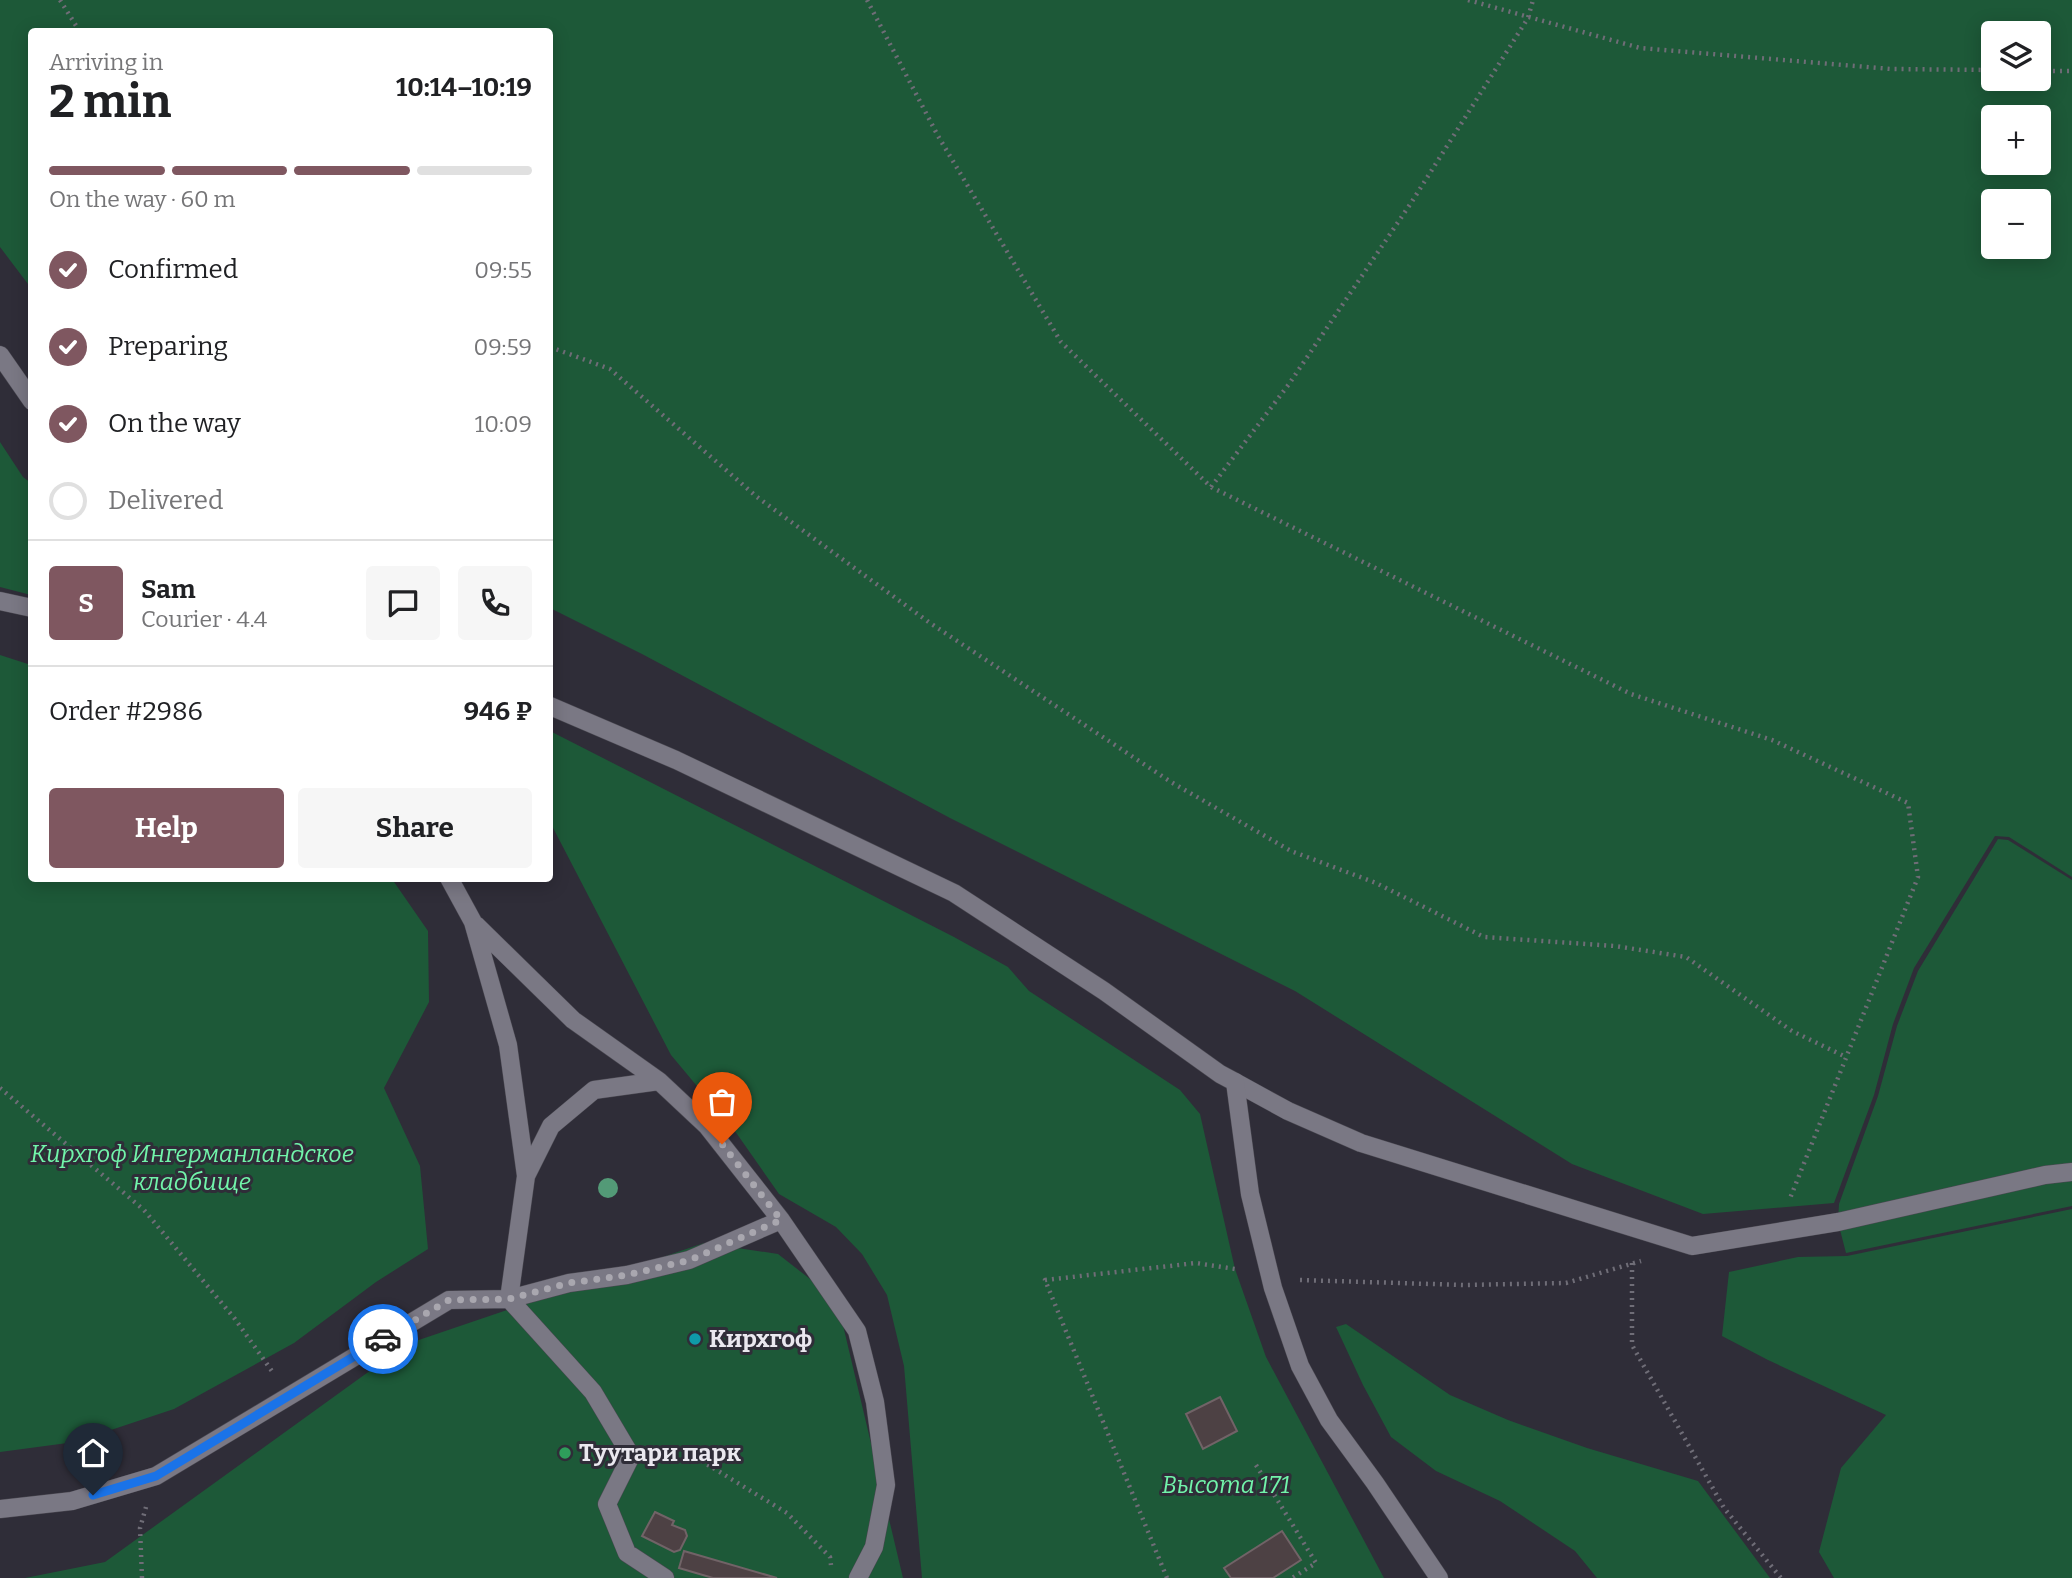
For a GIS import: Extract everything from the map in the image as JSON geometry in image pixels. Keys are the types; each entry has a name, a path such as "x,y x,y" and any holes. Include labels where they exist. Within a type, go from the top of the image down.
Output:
{"street":[{"path":"0,355 28,395"},
{"path":"0,601 28,607"},
{"path":"553,707 676,760 954,892 1104,991 1220,1074 1288,1111 1361,1143 1692,1246 1838,1222 2072,1171"},
{"path":"451,882 473,922 508,1045 526,1176 509,1299 593,1392 631,1457 607,1504 627,1553 665,1578"},
{"path":"473,922 573,1020 659,1081 707,1126 781,1220 857,1331 875,1402 886,1485 874,1547 858,1578"},
{"path":"526,1176 551,1126 594,1090 659,1081"},
{"path":"1235,1082 1250,1194 1270,1279 1300,1366 1329,1420 1439,1578"},
{"path":"0,1509 72,1501 156,1476 449,1300 509,1299 569,1283 627,1275 690,1260 781,1220"}],"path":[{"path":"60,0 78,28"},
{"path":"867,0 938,135 1061,342 1212,487 1631,694 1772,740 1908,803 1918,877 1777,1232"},
{"path":"1468,0 1640,48 1891,69 1981,70"},
{"path":"1212,487 1297,373 1411,203 1528,18 1533,0"},
{"path":"2051,71 2072,71"},
{"path":"553,348 610,369 757,497 930,623 1171,782 1291,852 1377,883 1484,937 1615,946 1686,957 1792,1031 1846,1057"},
{"path":"0,1088 144,1210 235,1319 288,1395"},
{"path":"1632,1227 1632,1345 1724,1508 1781,1578"},
{"path":"1270,1279 1464,1285 1566,1283 1642,1261"},
{"path":"1167,1578 1045,1280 1196,1263 1235,1269"},
{"path":"631,1457 682,1449 787,1513 830,1557 832,1567"},
{"path":"1256,1465 1316,1563 1292,1578"},
{"path":"142,1578 140,1528 156,1476"}],"green space":[{"path":"0,0 2072,0 2072,877 2009,837 1995,836 1914,968 1893,1024 1874,1095 1834,1203 1703,1214 1572,1164 1295,991 950,818 553,610 553,28 28,28 28,284 0,247"},
{"path":"0,442 28,481 28,594 0,587"},
{"name":"Кирхгоф Ингерманландское кладбище","path":"0,655 28,664 28,882 394,882 428,931 429,1002 384,1088 420,1166 428,1249 376,1282 294,1343 174,1409 75,1442 0,1452"},
{"name":"Высота 171","path":"553,733 1008,967 1029,991 1180,1090 1200,1114 1235,1269 1266,1357 1384,1578 922,1578 904,1366 887,1295 862,1254 836,1227 779,1194 737,1134 671,1055 553,828"},
{"path":"1998,839 2008,840 2072,880 2072,1206 1846,1253 1838,1222 1839,1204 1878,1096 1897,1026 1918,971"},
{"path":"2072,1209 2072,1578 1834,1578 1819,1552 1841,1468 1886,1415 1722,1336 1729,1272 1798,1257 1847,1256"},
{"name":"Туутари парк","path":"704,1243 778,1254 837,1300 903,1578 25,1578 105,1562 407,1344"},
{"path":"1346,1324 1450,1395 1508,1420 1587,1448 1698,1481 1770,1578 1597,1578 1575,1551 1500,1501 1436,1471 1391,1437 1336,1327"}],"building":[{"path":"1220,1397 1237,1431 1203,1449 1186,1414"},
{"path":"655,1512 674,1521 672,1525 685,1530 687,1536 680,1550 674,1552 642,1536"},
{"path":"1282,1531 1301,1560 1273,1578 1231,1578 1224,1568"},
{"path":"684,1551 777,1578 713,1578 679,1568"}],"way so far":[{"path":"383,1339 449,1300 509,1299 569,1283 627,1275 690,1260 781,1220 722,1144"}],"place":[{"name":"Кирхгоф","path":"695,1339"},
{"name":"Туутари парк","path":"565,1453"}],"route":[{"path":"93,1495 156,1476 383,1339"}]}
